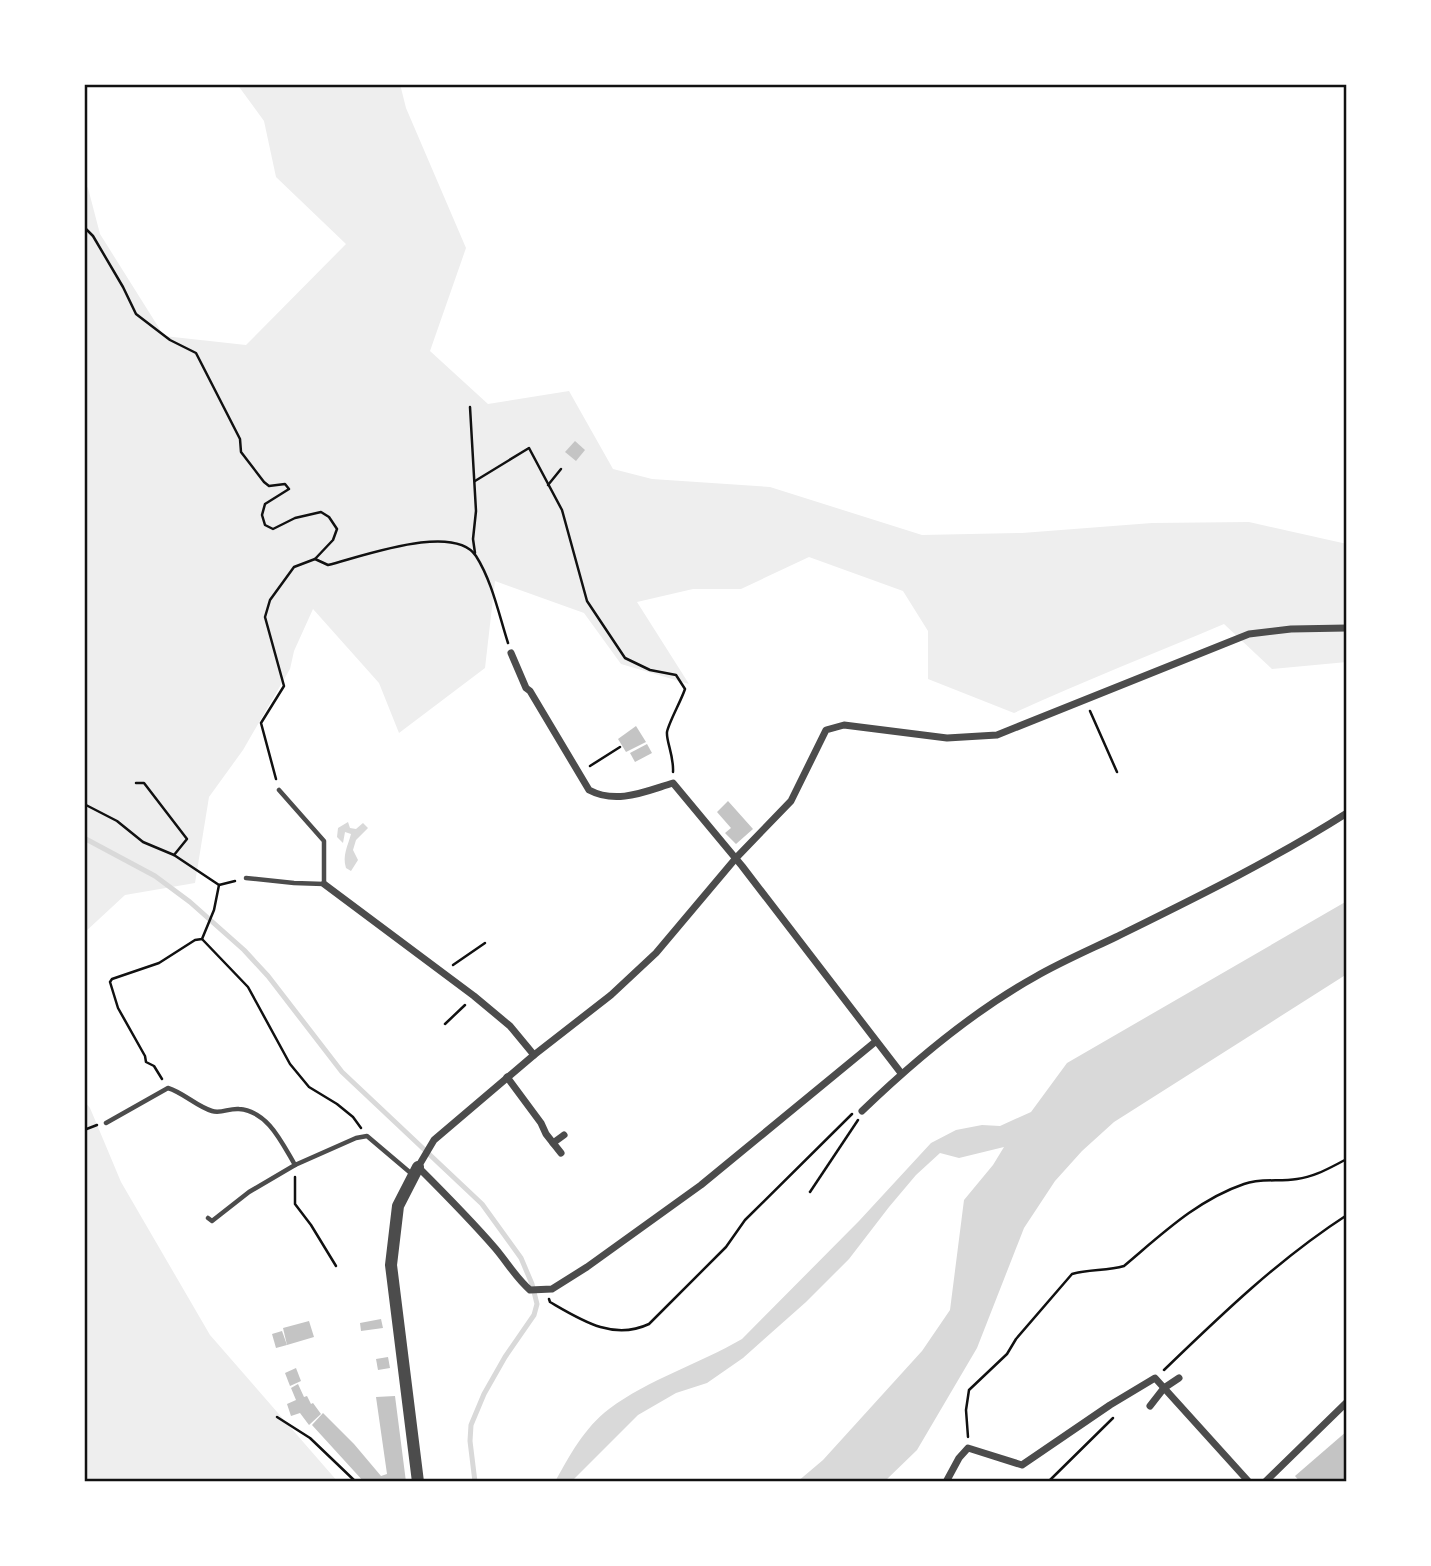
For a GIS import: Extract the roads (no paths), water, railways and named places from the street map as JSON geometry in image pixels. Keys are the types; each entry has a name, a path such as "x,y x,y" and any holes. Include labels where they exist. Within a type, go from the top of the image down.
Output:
{"street":[{"path":"418,1482 391,1265 398,1206 416,1171 434,1140 507,1077 611,995 656,953 736,858 791,801 826,730 844,725 947,738 998,735 1250,634 1291,629 1347,628"},
{"path":"511,653 526,688 589,789 595,793 626,797 673,783 736,858 901,1073"},
{"path":"862,1111 901,1073 995,1002 1035,977 1226,882 1302,842 1347,813"},
{"path":"324,884 474,996 510,1026 534,1055"},
{"path":"416,1171 461,1209 530,1290 552,1289 701,1185 875,1042"},
{"path":"507,1077 561,1153"},
{"path":"553,1143 564,1135"},
{"path":"946,1482 959,1458 968,1448 1022,1465 1155,1378 1249,1482"},
{"path":"1150,1406 1164,1388 1179,1378"},
{"path":"1265,1482 1347,1402"}],"lane":[{"path":"246,878 324,884 324,841 279,790"},
{"path":"107,1123 168,1088 208,1110 217,1112 242,1109 257,1116 274,1130 295,1165"},
{"path":"208,1218 212,1221 249,1192 295,1165 356,1138 368,1136 416,1171"}],"waterway":[{"path":"84,838 155,876 190,902 244,950 268,976 342,1072 482,1204 521,1258 537,1304 534,1315 484,1394 471,1425 470,1441 475,1482"}]}
